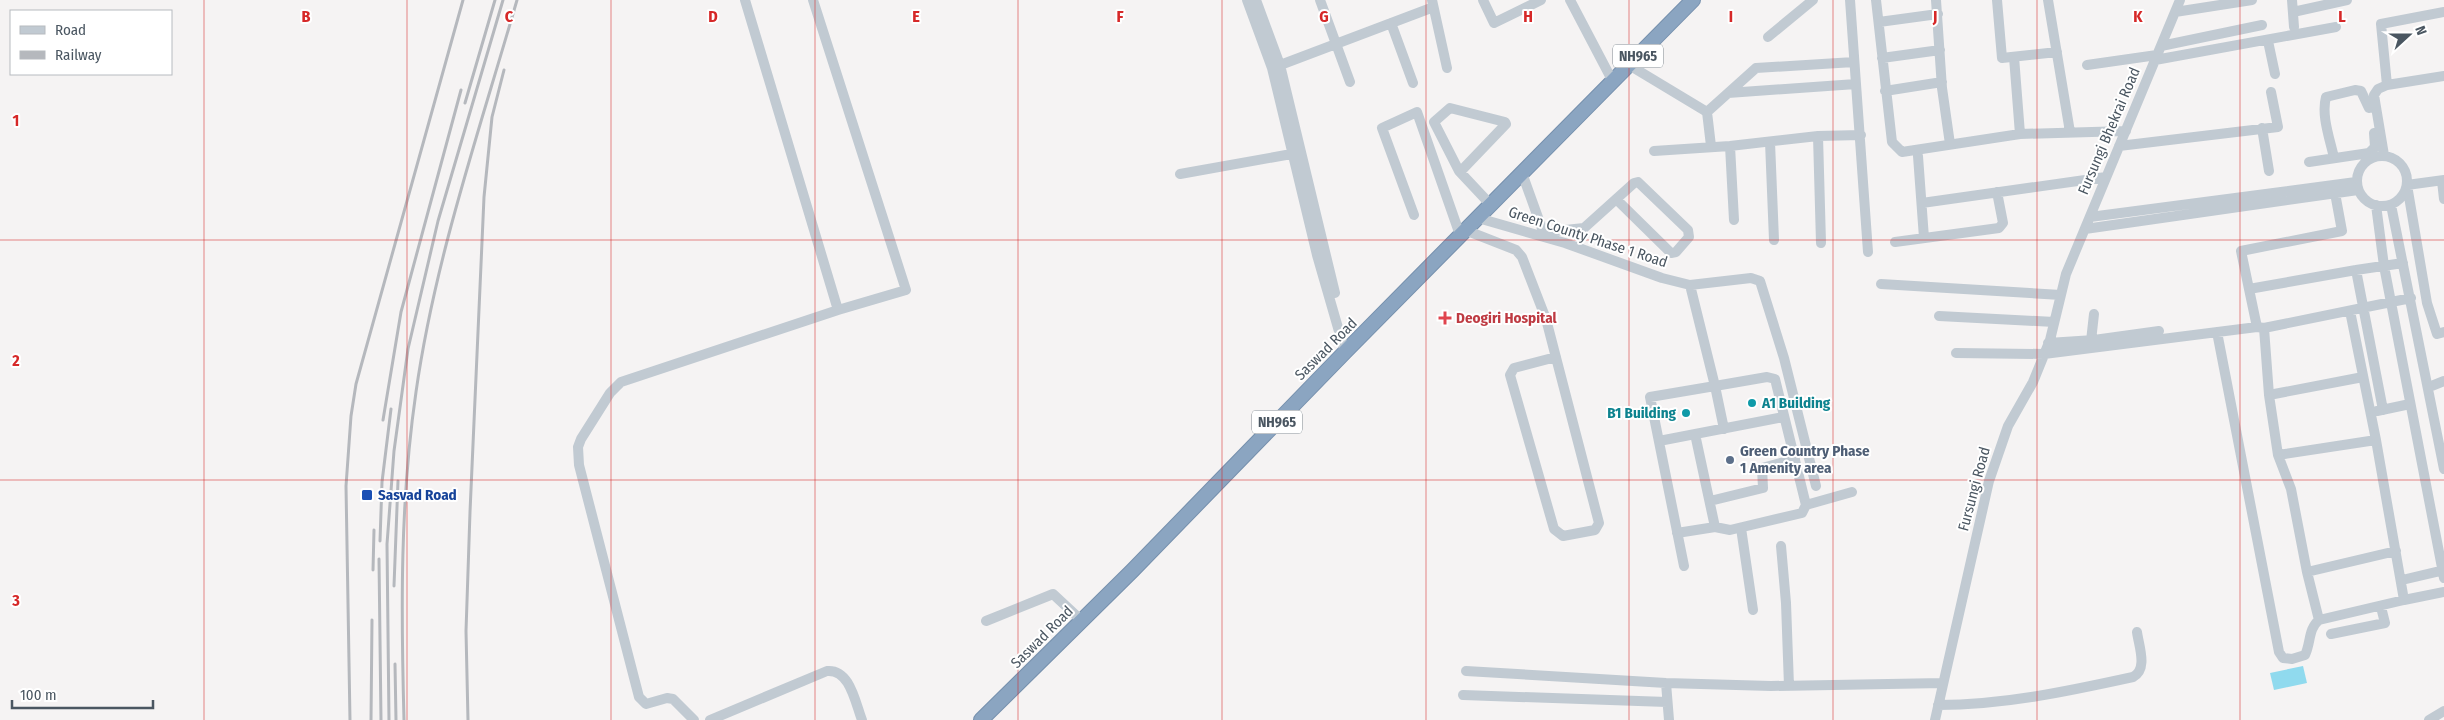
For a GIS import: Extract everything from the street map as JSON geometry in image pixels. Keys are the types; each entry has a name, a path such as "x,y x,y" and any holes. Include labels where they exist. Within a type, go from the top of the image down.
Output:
{"highway":[{"name":"Saswad Road","path":"981,720 1082,621 1490,204 1629,65 1685,3"}],"street":[{"path":"745,0 838,310"},
{"path":"694,720 673,699 667,698 646,704 639,697 579,465 578,447 610,393 620,382 838,310 906,290 813,0"},
{"path":"1247,0 1276,66"},
{"path":"1256,0 1276,66 1296,154 1348,349"},
{"path":"1320,0 1350,82"},
{"path":"1483,0 1494,24 1541,0"},
{"path":"1570,0 1612,80"},
{"path":"1768,36 1813,0"},
{"path":"1850,0 1868,252"},
{"path":"1876,0 1892,142 1902,152 2020,134 2126,131"},
{"path":"1936,0 1942,82 1950,144"},
{"path":"1997,0 2002,58 2057,52"},
{"path":"2048,0 2070,132"},
{"name":"Fursungi Bhekrai Road","path":"2066,274 2180,0"},
{"path":"2175,12 2252,0"},
{"path":"2292,0 2294,27"},
{"path":"2293,12 2348,0"},
{"path":"1276,66 1391,23 1431,4 1447,68"},
{"path":"2387,85 2381,24 2444,12"},
{"path":"1879,22 1938,14"},
{"path":"1391,23 1413,83"},
{"path":"2158,54 2262,25"},
{"path":"2087,65 2158,54 2268,41 2286,38 2291,34 2336,27"},
{"path":"2268,41 2275,74"},
{"path":"1882,58 1940,50"},
{"path":"2014,57 2020,134"},
{"path":"1707,112 1751,72 1762,66 1854,62"},
{"path":"1629,65 1707,112"},
{"path":"2384,155 2378,138 2372,107 2374,95 2378,89 2387,85 2444,76"},
{"path":"1885,91 1942,82"},
{"path":"1728,93 1856,84"},
{"path":"2334,158 2325,121 2324,104 2326,97 2361,90 2372,107"},
{"path":"2119,146 2278,126 2270,92"},
{"path":"1460,172 1506,124 1505,122 1450,108 1435,121 1460,172 1490,204"},
{"path":"1414,214 1382,128 1417,112 1463,233 1516,250 1522,257 1546,319 1556,356 1599,523 1595,530 1562,536 1554,529 1510,375 1514,368 1556,356"},
{"path":"1707,112 1711,146"},
{"path":"2262,128 2268,171"},
{"path":"1654,151 1730,146 1818,136 1860,135"},
{"path":"1818,136 1821,243"},
{"path":"2309,162 2369,153 2375,147 2378,138"},
{"path":"1770,142 1774,240"},
{"path":"1730,146 1734,220"},
{"path":"1180,174 1296,154"},
{"path":"2407,185 2402,197 2391,205 2376,206 2368,202 2357,186 2357,173 2367,159 2384,155 2400,162 2407,177 2427,303 2441,333 2419,338"},
{"path":"1918,156 1924,238"},
{"path":"1522,173 1547,238 1556,230 1584,228 1616,199 1634,183 1641,182 1688,230 1690,237 1676,252 1671,253 1616,199"},
{"path":"1922,203 2106,177"},
{"path":"2407,185 2443,180 2444,199"},
{"path":"2085,229 2335,193 2357,186"},
{"path":"2090,218 2357,186"},
{"path":"1895,242 1999,228 2003,223 1997,192"},
{"path":"2319,620 2307,572 2291,489 2278,455 2260,328 2241,251 2342,231 2335,193"},
{"path":"2391,205 2428,387 2439,418 2444,469"},
{"path":"2376,206 2384,266 2443,573 2402,580"},
{"name":"Green County Phase 1 Road","path":"1478,218 1547,238 1662,278 1690,285"},
{"path":"2249,289 2403,263"},
{"path":"2356,270 2383,410"},
{"name":"Fursungi Road","path":"1935,720 1988,481 2008,426 2033,382 2044,354 2066,274"},
{"path":"1724,429 1690,285 1751,278 1760,281 1784,358 1816,486"},
{"path":"1881,284 2061,295"},
{"path":"1956,353 2044,354 2260,328 2411,298"},
{"path":"2350,311 2376,440 2404,600"},
{"path":"2090,341 2094,314"},
{"path":"1938,316 2054,322"},
{"path":"2048,343 2090,341 2159,331"},
{"path":"2217,332 2279,652 2283,658 2292,659 2305,655 2309,648 2310,633 2314,624 2319,620 2444,592"},
{"path":"1684,566 1650,397 1773,377 1806,505"},
{"path":"2269,395 2363,377"},
{"path":"2428,387 2444,381"},
{"path":"2370,413 2410,404"},
{"path":"1658,441 1782,417"},
{"path":"1695,434 1716,527"},
{"path":"2418,445 2441,439"},
{"path":"2278,455 2376,440"},
{"path":"1710,501 1763,488 1762,468 1795,458"},
{"path":"1678,534 1716,527 1725,530 1740,528 1800,514 1806,505 1852,492"},
{"path":"1740,528 1753,610"},
{"path":"1781,546 1786,603 1789,686"},
{"path":"2307,572 2396,552"},
{"path":"986,621 1053,594 1082,621"},
{"path":"2331,634 2385,624 2380,607"},
{"path":"1938,705 1970,705 2010,700 2133,677 2139,674 2142,667 2137,632"},
{"path":"710,720 835,670 842,674 847,682 862,720"},
{"path":"1466,671 1666,683 1789,686 1943,683"},
{"path":"1666,683 1669,720"},
{"path":"1463,695 1667,702"},
{"path":"2429,720 2444,711"}],"water":[{"path":"2303,666 2307,683 2274,690 2270,673"}],"railway":[{"path":"350,720 346,486 351,416 356,384 463,0"},
{"path":"465,103 495,0"},
{"path":"389,720 387,544 394,451 408,349 438,221 503,0"},
{"path":"404,720 402,638 404,515 416,392 424,342 447,243 517,0"},
{"path":"468,720 466,631 484,197 492,117 504,70"},
{"path":"383,420 401,312 461,90"},
{"path":"380,541 382,482 391,409"},
{"path":"394,586 398,481"},
{"path":"373,570 374,530"},
{"path":"379,559 381,720"},
{"path":"371,720 372,620"},
{"path":"395,664 396,720"}],"place":[{"name":"Deogiri Hospital","path":"1445,318"},
{"name":"A1 Building","path":"1752,403"},
{"name":"B1 Building","path":"1686,413"},
{"name":"Green Country Phase 1 Amenity area","path":"1730,460"},
{"name":"Sasvad Road","path":"367,495"}]}
